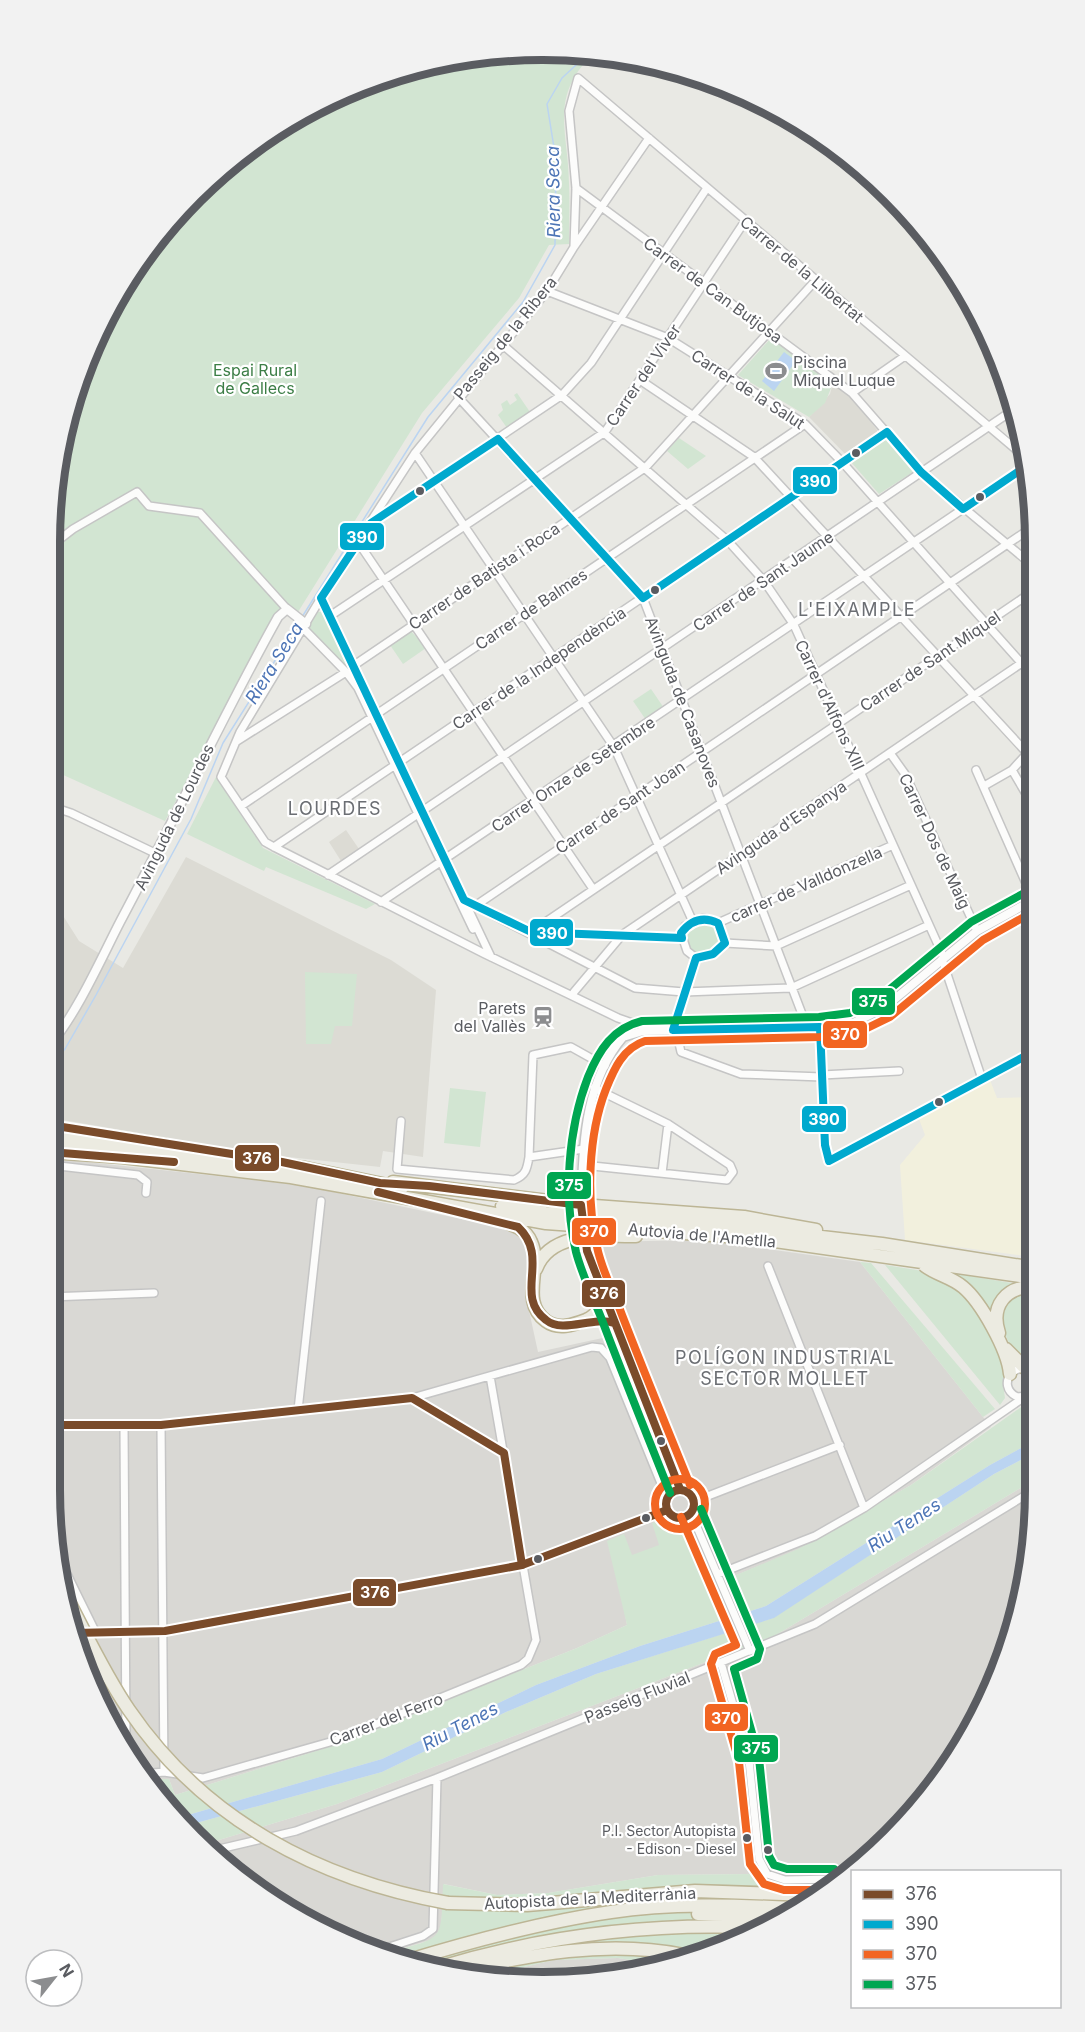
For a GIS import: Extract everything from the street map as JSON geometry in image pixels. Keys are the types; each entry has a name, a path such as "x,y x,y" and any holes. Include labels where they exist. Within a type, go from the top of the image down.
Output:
{"highway":[{"path":"60,1126 90,1130 112,1137"},
{"path":"60,1134 112,1137 282,1162 305,1168"},
{"name":"Autovia de l'Ametlla","path":"60,1144 129,1148 305,1168 379,1188 546,1223 753,1238 920,1262 1025,1270"},
{"name":"Autovia de l'Ametlla","path":"60,1153 213,1166 545,1213 727,1226 882,1244 1025,1269"},
{"path":"379,1188 429,1186 581,1205 744,1217 786,1223 882,1244"},
{"path":"379,1188 426,1206 518,1227 526,1233 533,1246 533,1302 535,1309 546,1321 566,1326 600,1314"},
{"path":"533,1276 544,1252 560,1242 693,1234"},
{"path":"920,1262 951,1279 974,1299 1008,1360 1010,1374"},
{"path":"1025,1288 1008,1293 999,1304 996,1318 1008,1351 1025,1367"},
{"path":"600,1314 604,1295"},
{"path":"600,1314 614,1323"},
{"name":"Autopista de la Mediterrània","path":"76,1614 101,1664 130,1711 169,1760 210,1799 263,1837 315,1864 365,1884 448,1903 527,1905 695,1891 805,1895"},
{"path":"422,1957 499,1936 610,1912 685,1906 783,1908"},
{"path":"559,1923 686,1914 768,1916"},
{"path":"453,1964 521,1946 601,1933 679,1927 743,1928"},
{"path":"476,1967 554,1951 611,1947 676,1953"}],"street":[{"name":"Carrer de la Llibertat","path":"576,188 569,111 579,78 815,281 1016,449"},
{"name":"Passeig de la Ribera","path":"241,806 221,777 237,741 321,598 371,523 381,512 415,453 546,291 648,138"},
{"name":"Carrer de Can Butjosa","path":"576,188 852,393 921,472 1025,560"},
{"path":"574,247 576,188"},
{"path":"381,512 434,481 562,395 591,363 706,188"},
{"name":"Carrer del Viver","path":"330,616 605,432 745,221"},
{"name":"Carrer de Batista i Roca","path":"353,666 646,467 815,281"},
{"name":"Carrer de la Salut","path":"546,291 668,338 805,424 842,462 1025,667"},
{"name":"Carrer d'Alfons XIII","path":"503,345 688,503 728,541 764,581 794,625 929,925 943,959 982,1079"},
{"path":"852,393 905,356"},
{"path":"640,380 754,457 790,498 1025,746"},
{"name":"Avinguda de Casanoves","path":"458,397 608,557 643,598 807,1028"},
{"name":"Carrer de Sant Jaume","path":"328,875 1008,413"},
{"name":"Carrer de Balmes","path":"241,806 805,424"},
{"name":"Carrer de la Independència","path":"273,847 887,432"},
{"path":"415,453 614,747 693,922"},
{"name":"Carrer Onze de Setembre","path":"381,902 614,747 1020,471"},
{"path":"60,539 137,492 149,506 200,513 346,672 374,716"},
{"name":"Carrer de Sant Joan","path":"478,904 1025,532"},
{"path":"358,542 593,889"},
{"name":"Carrer de Sant Miquel","path":"531,932 1025,597"},
{"path":"321,598 374,716 488,956"},
{"name":"Avinguda de Lourdes","path":"60,1031 157,854 228,708 278,617 286,609"},
{"name":"Avinguda d'Espanya","path":"574,992 622,935 1025,660"},
{"path":"237,741 346,672"},
{"name":"Carrer Dos de Maig","path":"890,753 905,774 977,931"},
{"path":"984,786 1012,770 1025,756"},
{"path":"976,770 1025,881"},
{"path":"1012,770 1025,792"},
{"path":"241,806 265,842 273,847 488,956 618,1018 674,1030"},
{"path":"60,809 157,854"},
{"name":"carrer de Valldonzella","path":"718,923 893,845"},
{"path":"696,958 713,954 725,943 776,946 911,885"},
{"path":"462,901 478,904 634,988 684,992 791,988 929,925"},
{"path":"604,1295 587,1251 581,1205 583,1165 588,1108 594,1088 618,1042 630,1034 674,1030 807,1028 853,1023 884,1008 977,931 999,916 1024,905 1025,913"},
{"path":"696,958 687,951 682,938 681,933 685,926 703,918 718,923 725,943"},
{"path":"531,932 682,938"},
{"path":"696,958 674,1030 681,1052 741,1074 822,1076 899,1071"},
{"path":"820,1027 825,1145 829,1161 1025,1056"},
{"path":"401,1121 397,1169 514,1180 522,1177 527,1170 529,1157 533,1055 571,1047 606,1064"},
{"path":"583,1165 727,1180 733,1172 729,1165 668,1124 594,1088"},
{"path":"662,1173 668,1124"},
{"path":"529,1157 584,1149"},
{"path":"60,1166 138,1175 147,1182 146,1193"},
{"path":"298,1410 321,1201"},
{"path":"768,1266 864,1508"},
{"path":"60,1296 154,1293"},
{"path":"614,1323 680,1489 689,1492 694,1501 691,1514 750,1651"},
{"path":"60,1425 161,1425 412,1398 592,1347 601,1348 610,1359 667,1498 667,1510"},
{"path":"1023,1398 1009,1391 1006,1382 1017,1368 1025,1370"},
{"name":"Carrer del Ferro","path":"152,1773 164,1772 202,1778 337,1740 521,1665 528,1659 536,1640 490,1376"},
{"path":"1004,1409 1009,1391"},
{"path":"412,1398 504,1453"},
{"path":"718,1574 815,1536 864,1508 1023,1398"},
{"path":"124,1425 126,1733"},
{"path":"161,1425 165,1631 164,1772"},
{"path":"694,1501 840,1445"},
{"path":"667,1498 680,1489"},
{"name":"Passeig Fluvial","path":"220,1849 296,1831 436,1778 815,1624 1025,1496"},
{"path":"82,1633 179,1629 522,1565 667,1510"},
{"path":"667,1510 678,1518 691,1514"},
{"path":"68,1576 96,1633"},
{"path":"721,1663 749,1760 759,1859 767,1874 785,1880 827,1879"},
{"path":"390,1947 423,1936 433,1929 436,1778"}],"shaded area":[{"path":"833,383 853,398 878,434 847,456 809,417 830,394"},
{"path":"346,830 359,849 341,861 329,842"},
{"path":"186,857 391,960 436,990 423,1157 383,1151 380,1167 261,1154 63,1120 60,1118 60,911 79,941 123,968"},
{"path":"990,1080 997,1098 1025,1097 1025,1256 905,1240 900,1165 925,1135 919,1119"},
{"path":"60,1159 300,1185 514,1230 524,1239 528,1250 528,1306 538,1352 621,1334 594,1242 702,1240 860,1262 991,1427 911,1485 798,1550 722,1581 622,1598 627,1625 577,1648 332,1746 175,1795 169,1779 157,1779 141,1758 110,1703 86,1645 69,1584 61,1521 60,1490"},
{"path":"1025,1485 1024,1521 1016,1584 999,1645 975,1703 944,1758 905,1808 861,1852 821,1883 779,1884 754,1874 658,1875 548,1893 497,1895 444,1884 441,1929 434,1939 398,1950 358,1935 301,1907 274,1891 213,1842 337,1804 776,1635"},
{"path":"618,1958 642,1962 574,1971 508,1971 554,1960"}],"green space":[{"name":"Espai Rural de Gallecs","path":"511,61 586,62 571,85 564,114 568,164 569,244 549,245 519,298 422,413 298,612 287,604 276,614 165,821 60,774 60,542 64,480 76,418 86,387 110,329 125,301 141,274 160,249 201,201 274,141 329,110 387,86 448,69"},
{"name":"Piscina Miquel Luque","path":"771,338 833,383 825,403 809,417 738,375"},
{"path":"517,393 530,412 507,428 498,415 503,410 501,404 507,400 510,405 517,400 514,395"},
{"path":"679,438 706,456 688,469 667,451"},
{"path":"887,438 913,472 879,494 851,462"},
{"path":"318,612 323,612 347,665 341,664 310,629"},
{"path":"411,631 426,648 403,664 390,645"},
{"path":"651,689 664,708 646,720 633,701"},
{"path":"216,777 263,848 375,904 366,909 266,867 264,871 187,834"},
{"path":"700,919 718,923 725,943 696,958 682,938 685,926"},
{"path":"305,972 357,974 352,1026 335,1026 331,1044 306,1044"},
{"path":"450,1088 486,1092 480,1147 444,1143"},
{"path":"860,1262 871,1263 995,1409 983,1417"},
{"path":"885,1265 917,1270 949,1281 975,1307 1005,1363 1003,1384 1005,1398 1000,1405"},
{"path":"957,1274 1018,1284 992,1324"},
{"path":"1025,1293 1025,1360 1013,1350 1003,1328 1000,1310 1009,1297"},
{"path":"1025,1404 1025,1446 990,1465 766,1606 640,1646 536,1685 382,1759 187,1815 157,1779 169,1779 175,1795 332,1746 577,1648 627,1625 607,1541 624,1534 632,1555 659,1545 652,1523 666,1521 678,1523 687,1528 702,1547 716,1582 798,1549 911,1485"},
{"path":"1025,1458 1025,1485 776,1635 337,1804 213,1842 194,1824 382,1772 506,1712 596,1674 773,1618 994,1474"},
{"path":"754,1874 779,1884 821,1883 784,1907 727,1935 667,1956 642,1962 618,1958 554,1960 508,1971 448,1963 399,1950 420,1944 436,1935 441,1918 443,1884 497,1895 548,1893 658,1875"}],"water":[{"path":"784,352 796,361 774,391 762,381"},
{"name":"Riu Tenes","path":"1025,1446 1025,1458 994,1474 774,1618 596,1674 506,1712 382,1772 194,1824 187,1815 382,1759 536,1685 640,1646 766,1606 990,1465"}],"waterway":[{"name":"Riera Seca","path":"302,617 428,417 523,302 555,245 556,160 547,104 562,78 580,62"},
{"name":"Riera Seca","path":"60,1054 96,995 191,819 223,743 298,624"}],"transit line":[{"name":"390","path":"1020,471 963,509 921,472 887,432 643,598 498,439 371,523 321,598 464,900 531,932 682,938 681,933 693,922 707,920 718,923 725,943 713,954 696,958 673,1030 820,1027 825,1145 829,1161 1025,1056"},
{"name":"375","path":"670,1493 584,1278 572,1231 569,1186 572,1141 581,1097 602,1049 623,1029 642,1021 819,1017 850,1013 878,999 971,922 1025,893"},
{"name":"370","path":"690,1485 605,1273 593,1228 590,1188 592,1147 600,1107 616,1067 625,1054 637,1044 645,1041 820,1037 857,1033 890,1017 983,940 1025,916"},
{"name":"376","path":"60,1127 282,1162 380,1183 429,1186 581,1205 587,1251 680,1489"},
{"name":"376","path":"60,1153 174,1162"},
{"name":"376","path":"378,1192 518,1227 532,1251 532,1299 537,1310 546,1320 561,1325 605,1321 614,1323"},
{"name":"376","path":"60,1425 161,1425 412,1398 504,1453 522,1565"},
{"name":"370","path":"680,1479 698,1486 705,1504 698,1522 680,1529 662,1522 655,1504 662,1486 680,1479"},
{"name":"376","path":"680,1490 690,1494 694,1504 690,1514 680,1518 670,1514 666,1504 670,1494 680,1490"},
{"name":"375","path":"701,1509 760,1649 757,1659 734,1669 759,1758 769,1856 774,1865 787,1869 834,1869"},
{"name":"376","path":"82,1633 165,1631 522,1565 667,1510"},
{"name":"370","path":"681,1517 736,1645 715,1654 711,1664 739,1762 750,1864 764,1884 784,1890 812,1890"}],"place":[{"name":"Piscina Miquel Luque","path":"776,371"},
{"name":"Parets del Vallès","path":"543,1017"},
{"name":"P.I. Sector Autopista - Edison - Diesel","path":"747,1838"}],"district":[{"name":"L'EIXAMPLE","path":"857,609"},
{"name":"LOURDES","path":"335,808"},
{"name":"POLÍGON INDUSTRIAL SECTOR MOLLET","path":"785,1367"}]}
